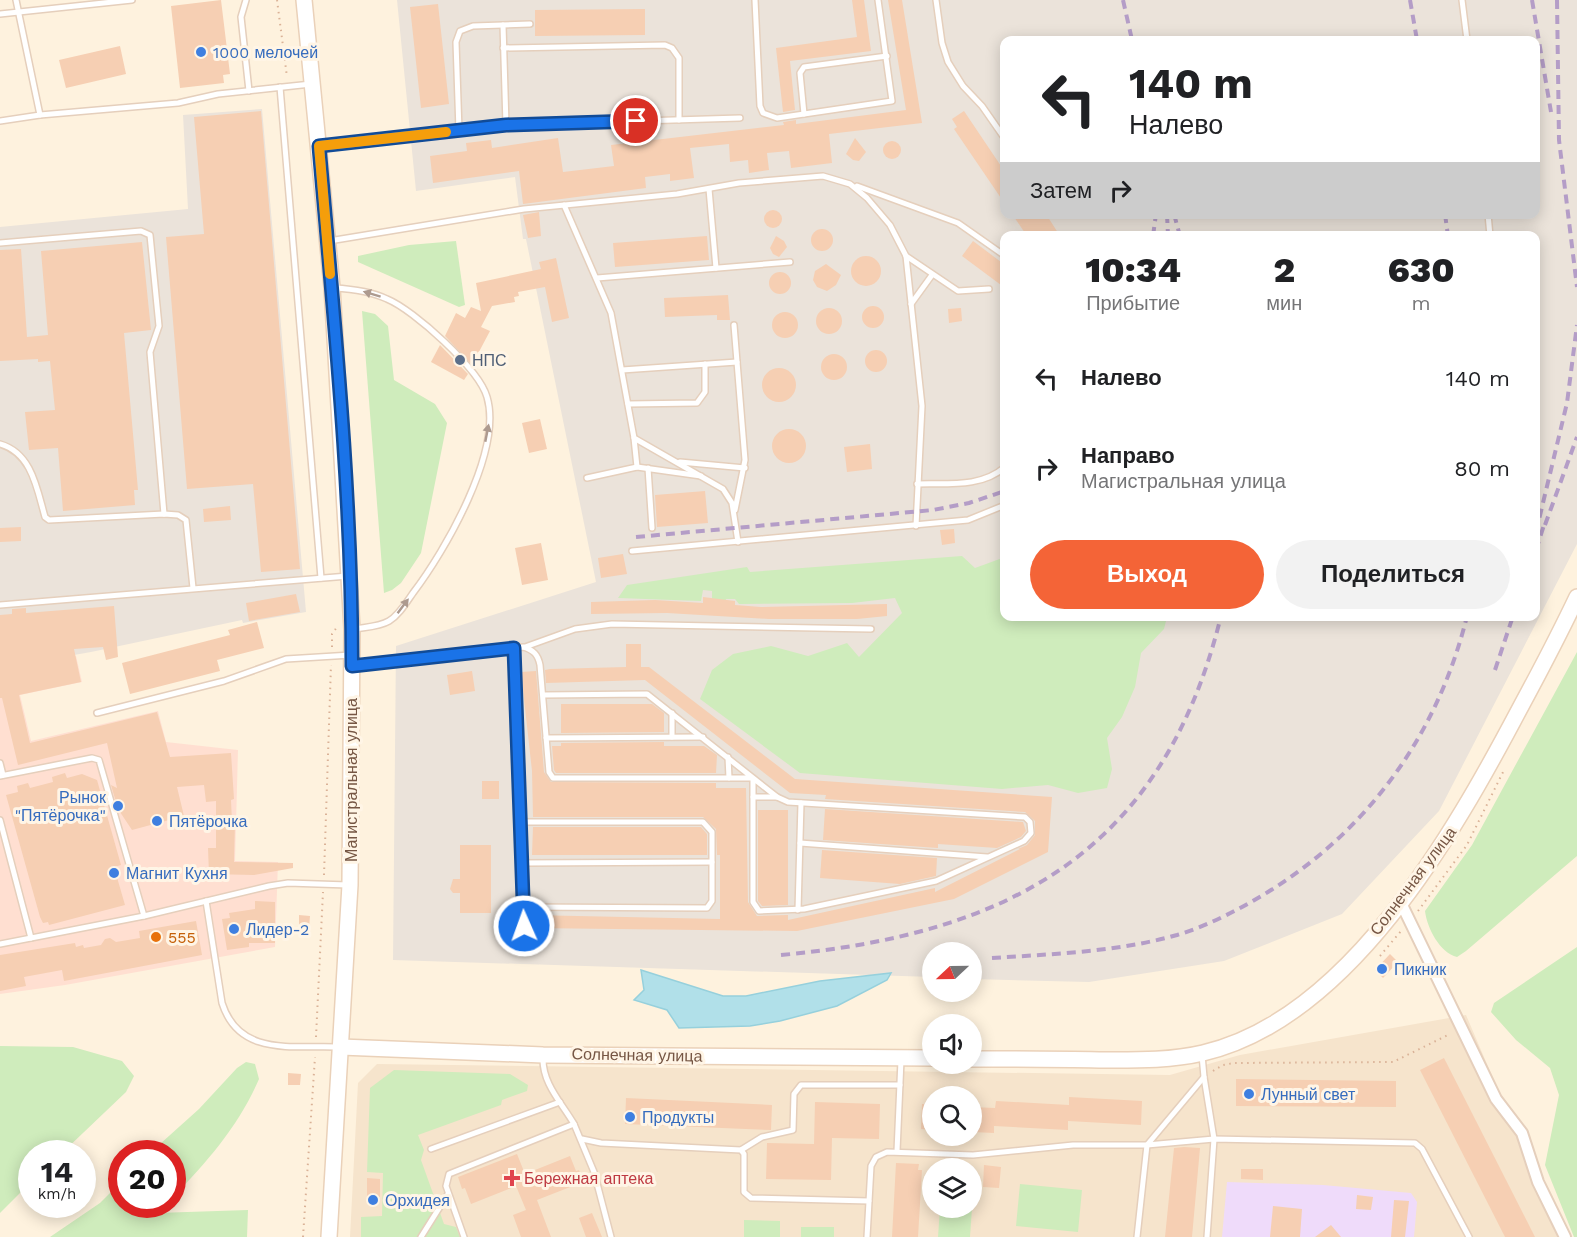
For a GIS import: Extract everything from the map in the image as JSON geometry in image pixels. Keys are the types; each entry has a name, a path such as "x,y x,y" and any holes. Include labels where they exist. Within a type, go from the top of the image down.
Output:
{"street":[{"name":"Магистральная улица","path":"304,0 332,287 351,576 345,627 352,661 350,885 329,1237"},
{"name":"Солнечная улица","path":"982,1059 1135,1060 1201,1054 1234,1044 1282,1019 1335,974 1401,903 1453,828 1482,780 1577,597"},
{"path":"1401,903 1496,1099 1522,1133 1538,1182 1565,1237"},
{"name":"Солнечная улица","path":"341,1047 543,1054 922,1059"}],"lane":[{"path":"16,0 40,115"},
{"path":"0,14 132,0"},
{"path":"246,0 241,17 249,91"},
{"path":"755,0 761,110 772,117 892,101 878,0"},
{"path":"936,0 942,43 948,62 963,86 982,106 1000,132"},
{"path":"1462,0 1466,36"},
{"path":"459,131 458,36 466,28 530,24"},
{"path":"502,25 506,125"},
{"path":"503,48 665,45 672,48 679,58 679,120"},
{"path":"804,114 800,73 804,67 887,56"},
{"path":"0,122 40,115 178,103 218,94 313,84"},
{"path":"280,87 321,578"},
{"path":"319,146 506,125 740,118"},
{"path":"327,242 524,209 709,189 739,183 823,176 958,223 1000,252"},
{"path":"850,184 867,198 890,225 906,256 922,406 915,526"},
{"path":"709,189 716,268"},
{"path":"564,205 611,313 634,438 637,467"},
{"path":"0,243 141,231 150,235 159,326 150,352 164,514"},
{"path":"906,256 958,291 989,289"},
{"path":"597,278 790,262"},
{"path":"911,304 933,275"},
{"path":"332,287 358,290 380,296 415,315 476,375 487,397 489,409 489,426 478,475 437,563 397,615 388,622 345,627"},
{"path":"734,325 745,468 735,512"},
{"path":"622,370 737,362"},
{"path":"628,404 697,403 705,392 705,364"},
{"path":"634,438 705,477 729,495 735,512 738,542"},
{"path":"0,444 8,446 29,466 45,517 49,520 164,514 178,515 186,520 193,588"},
{"path":"678,462 745,468"},
{"path":"587,477 637,467 705,477"},
{"path":"648,468 652,528"},
{"path":"917,484 976,482 993,477 1000,471"},
{"path":"632,551 968,520 1000,507"},
{"path":"0,605 351,576"},
{"path":"97,712 224,681 286,659 331,656 352,661 514,648 575,629 612,624 871,629"},
{"path":"523,647 530,649 539,659 549,772 556,779 753,778"},
{"path":"514,648 524,926"},
{"path":"543,694 640,692 651,696 777,797 788,802 1025,817 1029,820 1030,833 1027,839 936,881 798,910 759,911 754,906 753,778"},
{"path":"672,713 672,737"},
{"path":"546,738 703,737"},
{"path":"0,763 2,776 92,758 99,760 144,916"},
{"path":"728,758 729,778"},
{"path":"753,796 777,797"},
{"path":"798,910 801,803"},
{"path":"0,820 31,938"},
{"path":"520,822 703,822 711,828 712,900 704,909 523,907"},
{"path":"800,843 989,857"},
{"path":"0,849 7,847"},
{"path":"522,863 712,862"},
{"path":"0,944 144,916 282,884 350,885"},
{"path":"206,901 222,1003 227,1019 246,1038 261,1044 341,1047"},
{"path":"543,1054 542,1071 582,1139 611,1237"},
{"path":"1201,1054 1214,1139 1207,1237"},
{"path":"897,1151 901,1058"},
{"path":"1137,1237 1147,1145 1204,1077"},
{"path":"582,1139 601,1143 741,1150 762,1137 793,1130 794,1094 801,1085 900,1085"},
{"path":"432,1149 560,1102"},
{"path":"464,1237 448,1194 447,1180 456,1169 574,1124"},
{"path":"867,1237 872,1162 880,1154 897,1151 973,1155 1073,1145 1147,1145 1214,1139 1415,1143 1422,1149 1469,1237"},
{"path":"741,1150 744,1154 744,1192 751,1198 869,1201"},
{"path":"421,1237 448,1194"}],"path":[{"path":"277,0 288,86"},
{"path":"303,1237 323,884 332,634 345,627"},
{"path":"1380,956 1410,922"},
{"path":"1204,1077 1223,1065 1234,1063 1393,1062 1461,1029"}],"shaded area":[{"path":"397,0 1577,0 1577,544 1540,616 1540,231 1000,231 1000,621 1537,621 1439,811 1342,914 1224,961 1089,982 982,979 982,942 922,942 922,977 393,960 396,646 596,582 526,239 523,239 515,177 416,191"},
{"path":"262,109 306,612 243,623 242,620 91,652 0,668 0,227 188,209 183,115"},
{"name":"Рынок \"Пятёрочка\"","path":"76,656 82,682 20,695 31,741 158,711 166,742 238,750 235,861 278,862 275,947 65,985 0,994 0,669"},
{"path":"1466,1015 1561,1237 350,1237 358,1083 377,1064 922,1072 922,1074 982,1072 1170,1075 1240,1055"},
{"path":"1227,1182 1323,1185 1411,1193 1417,1202 1414,1237 1222,1237"}],"green space":[{"path":"456,241 465,305 459,307 358,262 358,256 409,245"},
{"path":"362,311 375,314 388,326 394,380 435,404 447,423 421,553 401,583 384,593"},
{"path":"962,556 975,568 1000,559 1000,621 1166,621 1164,629 1141,653 1135,687 1122,717 1107,738 1112,769 1107,788 1078,793 1048,785 1002,789 800,773 700,699 712,670 733,654 771,646 808,656 847,643 859,657 902,613 895,598 852,603 739,604 735,599 726,599 725,603 712,601 712,591 703,590 701,601 618,598 627,585 747,567 750,572"},
{"path":"1577,652 1577,856 1466,951 1457,957 1451,955 1435,939 1428,925 1425,911 1472,845"},
{"path":"1577,947 1577,1237 1574,1237 1545,1165 1559,1095 1550,1068 1516,1040 1491,1012 1494,1003"},
{"path":"0,1046 73,1047 122,1061 134,1076 126,1092 76,1140 18,1140 18,1195 0,1213"},
{"path":"246,1062 255,1064 259,1079 242,1112 222,1142 186,1183 186,1140 164,1140 199,1109 237,1068"},
{"path":"394,1070 510,1074 528,1085 527,1091 502,1100 501,1105 418,1135 424,1150 421,1160 444,1224 456,1227 460,1237 361,1237 361,1217 382,1216 383,1173 367,1172 370,1088"},
{"path":"1020,1184 1082,1190 1078,1232 1016,1226"},
{"path":"108,1195 108,1218 186,1218 186,1212 248,1210 247,1237 50,1237 78,1218 96,1218 96,1206"},
{"path":"939,1218 971,1218 970,1237 938,1237"},
{"path":"744,1220 780,1221 780,1237 744,1237"},
{"path":"801,1227 834,1227 834,1237 801,1237"}],"water":[{"path":"641,970 723,996 746,996 820,981 891,973 887,980 837,1006 780,1021 750,1026 679,1028 667,1010 634,1000 644,990"}],"building":[{"path":"221,0 230,74 223,75 224,83 180,88 171,6"},
{"path":"852,0 864,0 871,51 790,61 795,110 783,112 776,48 857,37"},
{"path":"888,0 902,0 922,123 829,134 832,163 791,168 789,151 767,153 769,170 749,173 748,160 730,162 729,144 690,148 694,178 670,181 670,174 645,177 646,188 523,204 519,171 433,183 430,156 467,151 466,143 491,140 492,148 558,138 563,172 614,166 611,145 784,125 783,122 796,120 796,124 906,110"},
{"path":"438,4 449,104 421,108 410,7"},
{"path":"645,9 645,35 535,36 535,10"},
{"path":"120,46 126,74 66,88 59,60"},
{"path":"261,111 300,569 261,572 253,484 187,489 166,237 204,234 194,117"},
{"path":"964,111 1000,165 1000,197 954,129 957,127 952,119"},
{"path":"855,138 866,152 859,161 853,160 846,154"},
{"path":"892,141 898,144 901,150 898,156 892,159 886,156 883,150 886,144"},
{"path":"773,210 779,213 782,219 779,225 773,228 767,225 764,219 767,213"},
{"path":"539,212 541,236 528,238 523,215"},
{"path":"1015,219 1049,219 1057,231 1024,231"},
{"path":"822,229 830,232 833,240 830,248 822,251 814,248 811,240 814,232"},
{"path":"707,236 709,260 615,267 613,243"},
{"path":"776,236 784,241 787,247 779,257 773,254 770,248"},
{"path":"973,241 1000,261 1000,284 962,256"},
{"path":"142,242 151,330 124,333 138,490 134,490 135,505 63,511 58,448 29,450 25,412 55,410 50,361 38,362 38,359 0,361 0,250 21,249 27,337 48,335 41,251"},
{"path":"866,256 877,260 881,271 877,282 866,286 855,282 851,271 855,260"},
{"path":"556,258 569,318 552,322 545,287 518,292 519,296 514,297 515,302 492,306 481,327 490,331 472,365 445,336 456,313 465,318 471,307 481,311 476,283 541,269 539,262"},
{"path":"826,264 841,275 836,285 827,291 817,287 813,280 815,271"},
{"path":"780,272 788,275 791,283 788,291 780,294 772,291 769,283 772,275"},
{"path":"728,295 730,320 717,320 717,315 665,317 664,298"},
{"path":"873,306 881,309 884,317 881,325 873,328 865,325 862,317 865,309"},
{"path":"829,308 838,312 842,321 838,330 829,334 820,330 816,321 820,312"},
{"path":"961,308 962,321 949,323 948,309"},
{"path":"785,312 794,316 798,325 794,334 785,338 776,334 772,325 776,316"},
{"path":"440,345 468,374 464,380 431,362"},
{"path":"876,350 884,353 887,361 884,369 876,372 868,369 865,361 868,353"},
{"path":"834,354 843,358 847,367 843,376 834,380 825,376 821,367 825,358"},
{"path":"779,368 791,373 796,385 791,397 779,402 767,397 762,385 767,373"},
{"path":"540,419 547,449 529,453 522,423"},
{"path":"789,429 801,434 806,446 801,458 789,463 777,458 772,446 777,434"},
{"path":"870,444 872,469 847,472 844,447"},
{"path":"705,491 708,523 657,527 655,495"},
{"path":"230,506 231,520 204,522 203,509"},
{"path":"21,527 21,541 0,542 0,528"},
{"path":"954,529 955,543 942,545 940,530"},
{"path":"541,543 548,580 522,585 515,548"},
{"path":"623,554 627,574 601,578 598,558"},
{"path":"296,594 300,612 249,621 246,603"},
{"path":"703,597 735,601 735,605 761,607 887,604 887,616 857,619 769,619 667,613 591,614 591,602 655,600 703,603"},
{"path":"114,606 118,657 106,660 103,647 74,649 81,682 19,695 30,743 157,712 170,757 231,753 234,799 231,800 232,822 235,822 234,862 293,863 293,868 254,875 209,874 208,848 216,848 216,801 206,802 204,785 177,787 184,816 132,830 118,809 111,785 117,788 107,743 18,765 2,698 0,698 0,615 12,614 12,609 26,608 26,613"},
{"path":"257,622 264,648 217,660 220,671 130,694 122,663 230,635 228,630"},
{"path":"626,644 641,644 641,667 649,667 795,779 1052,797 1048,852 954,899 797,931 530,928 530,915 720,919 720,855 717,855 716,829 703,817 533,817 532,771 521,672 536,671 544,772 551,782 716,783 716,788 746,788 748,902 757,916 788,915 788,920 935,888 935,892 1020,849 1018,849 1027,845 1035,835 1035,821 1025,812 825,799 826,795 790,793 645,680 546,683 545,670 550,669 626,667"},
{"path":"472,671 475,691 450,695 447,675"},
{"path":"561,704 652,704 664,713 664,732 561,733"},
{"path":"664,742 664,746 704,746 717,755 716,773 556,773 554,770 552,746 561,746 561,743"},
{"path":"65,773 67,778 82,774 97,780 121,865 114,867 125,905 49,925 48,922 43,923 40,917 6,795 18,792 17,786 28,783 30,788 53,782 52,777"},
{"path":"482,781 499,781 499,799 482,799"},
{"path":"825,809 1023,822 1026,831 1021,837 997,848 938,844 938,848 823,840"},
{"path":"758,810 788,810 788,905 762,906 758,901"},
{"path":"533,827 701,827 707,834 707,855 532,855"},
{"path":"460,845 491,845 491,913 460,913 460,893 453,893 450,889 453,879 460,879"},
{"path":"822,850 937,858 936,876 900,884 820,878"},
{"path":"255,901 275,902 275,943 249,943 249,947 227,950 222,919 230,918 229,913 255,909"},
{"path":"299,915 310,916 309,928 299,928"},
{"path":"196,921 202,955 64,981 62,970 24,977 26,986 0,991 0,955 75,943 76,947 83,945 84,948 101,945 105,939 110,938 116,942 140,938 139,931"},
{"path":"1390,954 1398,962 1383,978 1375,970"},
{"path":"1444,1058 1535,1237 1505,1237 1420,1070"},
{"path":"288,1073 301,1074 300,1085 288,1085"},
{"path":"1236,1079 1396,1081 1396,1107 1236,1106"},
{"path":"1069,1097 1142,1101 1141,1125 1068,1121 1068,1130 994,1126 994,1133 982,1132 982,1107 995,1108 996,1101 1069,1105"},
{"path":"626,1098 772,1105 771,1130 625,1124"},
{"path":"815,1102 880,1104 879,1139 832,1138 831,1180 766,1179 767,1143 814,1144"},
{"path":"1174,1148 1200,1148 1192,1237 1165,1237"},
{"path":"517,1154 525,1174 570,1156 576,1171 579,1170 583,1182 537,1200 551,1237 521,1237 513,1215 526,1210 516,1186 471,1204 465,1188 462,1189 458,1177"},
{"path":"896,1163 919,1164 918,1170 922,1170 918,1237 892,1237"},
{"path":"984,1165 1001,1167 999,1188 983,1187"},
{"path":"1241,1169 1263,1169 1263,1180 1241,1179"},
{"path":"367,1178 380,1179 380,1197 367,1197"},
{"path":"1357,1195 1373,1197 1371,1210 1356,1209"},
{"path":"1394,1200 1409,1201 1405,1237 1391,1237"},
{"path":"1273,1206 1302,1209 1300,1237 1270,1237"},
{"path":"592,1213 602,1237 586,1237 579,1218"},
{"path":"1331,1225 1341,1237 1315,1237"}],"railway":[{"path":"1123,0 1131,36"},
{"path":"1410,0 1416,36"},
{"path":"1532,0 1538,36"},
{"path":"1557,0 1559,140 1577,287"},
{"path":"1540,47 1551,112"},
{"path":"1154,231 1155,219"},
{"path":"1167,219 1168,231"},
{"path":"1175,219 1179,231"},
{"path":"1446,219 1447,231"},
{"path":"1540,515 1567,403 1577,325"},
{"path":"1545,525 1577,437"},
{"path":"636,537 933,510 969,503 1000,493"},
{"path":"1540,538 1544,525"},
{"path":"781,955 863,944 938,926 1006,901 1065,866 1117,821 1160,766 1195,697 1219,621"},
{"path":"992,958 1108,949 1177,935 1232,912 1301,870 1366,810 1394,776 1438,701 1465,621"},
{"path":"1495,670 1511,621"}],"slow traffic":[{"path":"330,274 319,146 446,132"}],"place":[{"name":"1000 мелочей","path":"201,52"},
{"name":"НПС","path":"460,360"},
{"name":"Рынок \"Пятёрочка\"","path":"118,806"},
{"name":"Пятёрочка","path":"157,821"},
{"name":"Магнит Кухня","path":"114,873"},
{"name":"Лидер-2","path":"234,929"},
{"name":"555","path":"156,937"},
{"name":"Пикник","path":"1382,969"},
{"name":"Лунный свет","path":"1249,1094"},
{"name":"Продукты","path":"630,1117"},
{"name":"Бережная аптека","path":"512,1178"},
{"name":"Орхидея","path":"373,1200"}],"route":[{"path":"524,926 514,648 352,666 351,576 332,287 319,146 506,125 636,121"}]}
